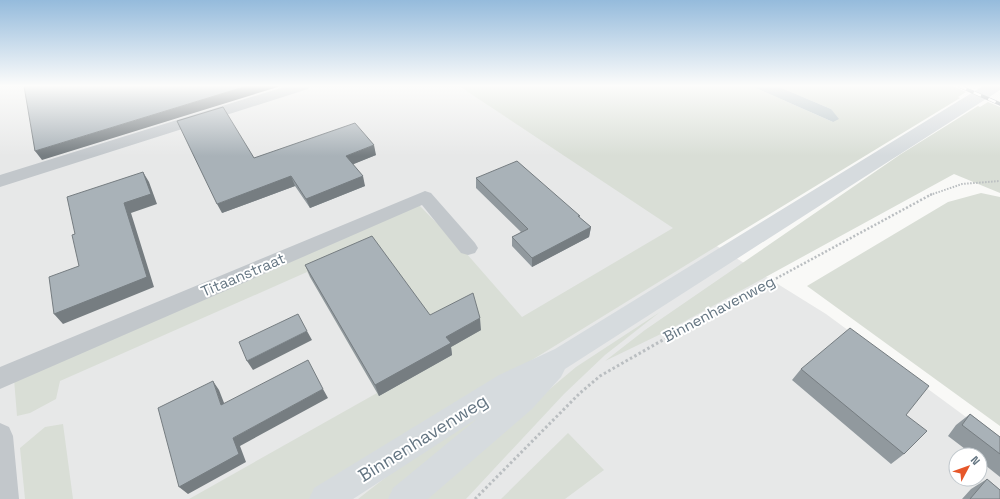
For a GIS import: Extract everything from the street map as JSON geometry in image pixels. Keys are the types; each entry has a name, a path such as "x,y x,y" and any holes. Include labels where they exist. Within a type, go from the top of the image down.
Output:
{"main road":[{"name":"Binnenhavenweg","path":"325,499 509,384 564,357 957,109"},
{"name":"Binnenhavenweg","path":"404,499 522,400 564,357"}],"street":[{"path":"0,182 229,109"},
{"name":"Titaanstraat","path":"0,378 425,197 468,248"},
{"path":"0,436 5,499"}],"path":[{"name":"Binnenhavenweg","path":"475,499 580,393 611,369 935,192 962,184 1000,181"}],"shaded area":[{"path":"0,109 497,109 826,314 1000,442 1000,499 0,499"},
{"path":"494,109 804,109 833,122 831,109 941,109 371,459 310,499 189,499 377,393 307,272 60,381 56,399 30,413 17,416 14,379 419,205 466,253 522,317 673,228"},
{"path":"804,109 831,109 839,119 833,122"},
{"path":"973,109 1000,109 1000,193 954,174 665,332 605,361 645,330 901,154"},
{"path":"981,193 1000,197 1000,426 807,286 948,202"},
{"path":"660,312 605,355 564,394 466,499 419,499 576,367"},
{"path":"508,393 392,499 358,499 395,470"},
{"path":"63,424 73,499 25,499 20,448 45,427"},
{"path":"568,433 604,470 565,499 501,499"}],"building":[{"path":"28,109 171,109 35,151"},
{"path":"215,109 224,109 254,158 355,123 374,145 346,156 363,176 306,199 291,176 217,204 177,121"},
{"path":"517,161 591,227 532,258 512,237 528,229 476,178"},
{"path":"143,172 151,194 124,203 147,277 54,314 49,277 79,266 72,235 75,234 67,197"},
{"path":"372,236 430,315 473,293 480,318 446,337 451,343 375,385 305,265"},
{"path":"298,314 307,331 247,361 239,342"},
{"path":"850,328 929,386 906,415 927,431 904,454 801,369"},
{"path":"308,360 323,389 233,438 239,454 179,487 158,408 213,381 221,405"},
{"path":"970,414 1000,437 1000,454 962,425"},
{"path":"988,480 1000,490 1000,499 970,499 980,487 988,487"}]}
